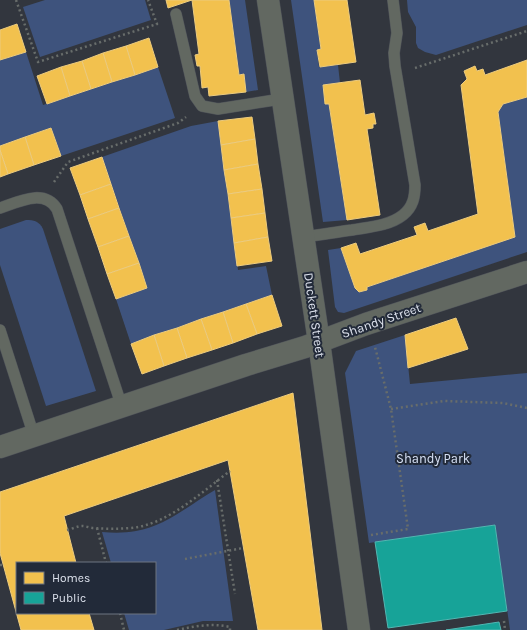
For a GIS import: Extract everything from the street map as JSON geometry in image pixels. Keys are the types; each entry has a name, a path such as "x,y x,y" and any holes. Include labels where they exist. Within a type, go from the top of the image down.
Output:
{"street":[{"name":"Duckett Street","path":"268,0 360,630"},
{"name":"Shandy Street","path":"0,447 319,342 366,324 527,272"}],"lane":[{"path":"303,237 370,227 394,221 410,208 415,197 415,185 400,89 396,74 394,53 397,33 393,0"},
{"path":"176,14 196,96 202,106 218,109 282,99"},
{"path":"0,208 31,198 47,200 54,204 57,209 122,407"},
{"path":"0,330 34,436"}],"path":[{"path":"16,0 38,62 157,24 148,0"},
{"path":"396,74 527,31"},
{"path":"52,184 68,162 178,123 202,106"},
{"path":"346,538 408,529 391,409 375,345 366,324"},
{"path":"391,409 444,401 503,403 527,408"},
{"path":"68,530 82,526 113,529 133,528 153,522 172,513 230,470"},
{"path":"218,480 235,594"},
{"path":"97,528 106,562"},
{"path":"185,559 243,548"},
{"path":"120,614 124,630"},
{"path":"504,622 505,630"},
{"path":"177,630 205,625 220,625 230,627 230,630"}],"green space":[{"path":"45,0 145,0 151,20 40,57 23,7"},
{"path":"229,0 245,0 258,90 246,92 244,74 239,75"},
{"path":"291,0 314,0 321,49 317,50 319,67 338,65 340,83 323,86 325,104 329,104 347,220 323,222"},
{"path":"407,0 527,0 527,25 436,55 418,48 416,43 416,27 408,12"},
{"path":"26,52 43,105 158,67 175,118 61,156 51,128 0,146 0,60"},
{"path":"527,97 527,252 344,313 338,312 335,307 328,250 341,248 355,288 359,292 367,290 367,287 515,237 498,112 503,104"},
{"path":"218,121 238,270 266,266 272,295 131,344 116,299 147,288 102,157 191,126"},
{"path":"26,220 31,220 40,224 43,229 96,391 46,406 0,265 0,229"},
{"name":"Shandy Park","path":"405,335 410,384 527,373 527,630 510,630 495,525 369,543 345,373 356,351"},
{"path":"215,490 233,621 203,621 164,630 129,630 124,614 156,614 156,562 111,562 102,532 132,532 157,525"}],"building: Homes":[{"path":"166,0 192,0 168,8"},
{"path":"192,0 229,0 239,75 244,74 246,92 209,96 208,87 202,88 200,66 197,66 195,55 199,54"},
{"path":"314,0 347,0 356,62 320,67 317,50 321,49"},
{"path":"17,24 26,52 0,60 0,30"},
{"path":"149,38 158,67 135,75 126,46"},
{"path":"126,46 135,75 112,82 103,53"},
{"path":"103,53 112,82 91,89 82,61"},
{"path":"527,60 527,97 503,104 498,112 515,237 367,287 367,290 359,292 355,288 341,248 356,243 360,254 417,235 414,227 425,223 428,231 478,214 461,85 467,79 464,71 475,66 477,71 483,69 485,75"},
{"path":"82,61 91,89 70,96 61,67"},
{"path":"61,67 70,96 47,104 37,76"},
{"path":"360,80 365,115 374,113 376,124 373,124 373,128 367,129 380,215 347,220 329,104 325,104 323,85"},
{"path":"252,117 255,139 221,145 218,121"},
{"path":"51,128 61,156 34,165 25,137"},
{"path":"25,137 34,165 8,174 0,146"},
{"path":"255,139 258,164 224,170 221,145"},
{"path":"0,150 8,174 0,177"},
{"path":"102,157 111,184 80,195 70,168"},
{"path":"258,164 262,189 228,194 224,170"},
{"path":"111,184 119,208 88,219 80,195"},
{"path":"262,189 265,213 231,218 228,194"},
{"path":"119,208 129,236 98,247 88,219"},
{"path":"265,213 268,237 234,243 231,218"},
{"path":"129,236 139,263 107,274 98,247"},
{"path":"268,237 272,261 237,266 234,243"},
{"path":"139,263 147,288 116,299 107,274"},
{"path":"272,295 282,326 257,334 246,304"},
{"path":"246,304 257,334 233,343 223,312"},
{"path":"223,312 233,343 212,350 201,319"},
{"path":"456,318 468,349 408,368 405,335"},
{"path":"201,319 212,350 187,358 177,328"},
{"path":"177,328 187,358 164,366 154,335"},
{"path":"154,335 164,366 142,374 131,344"},
{"path":"293,393 322,630 258,630 228,460 64,516 76,562 16,562 16,612 0,553 0,492"},
{"path":"17,614 89,614 94,630 21,630"}],"building: Public":[{"path":"495,525 507,611 388,628 375,542"},
{"path":"499,622 501,630 446,630"}]}
